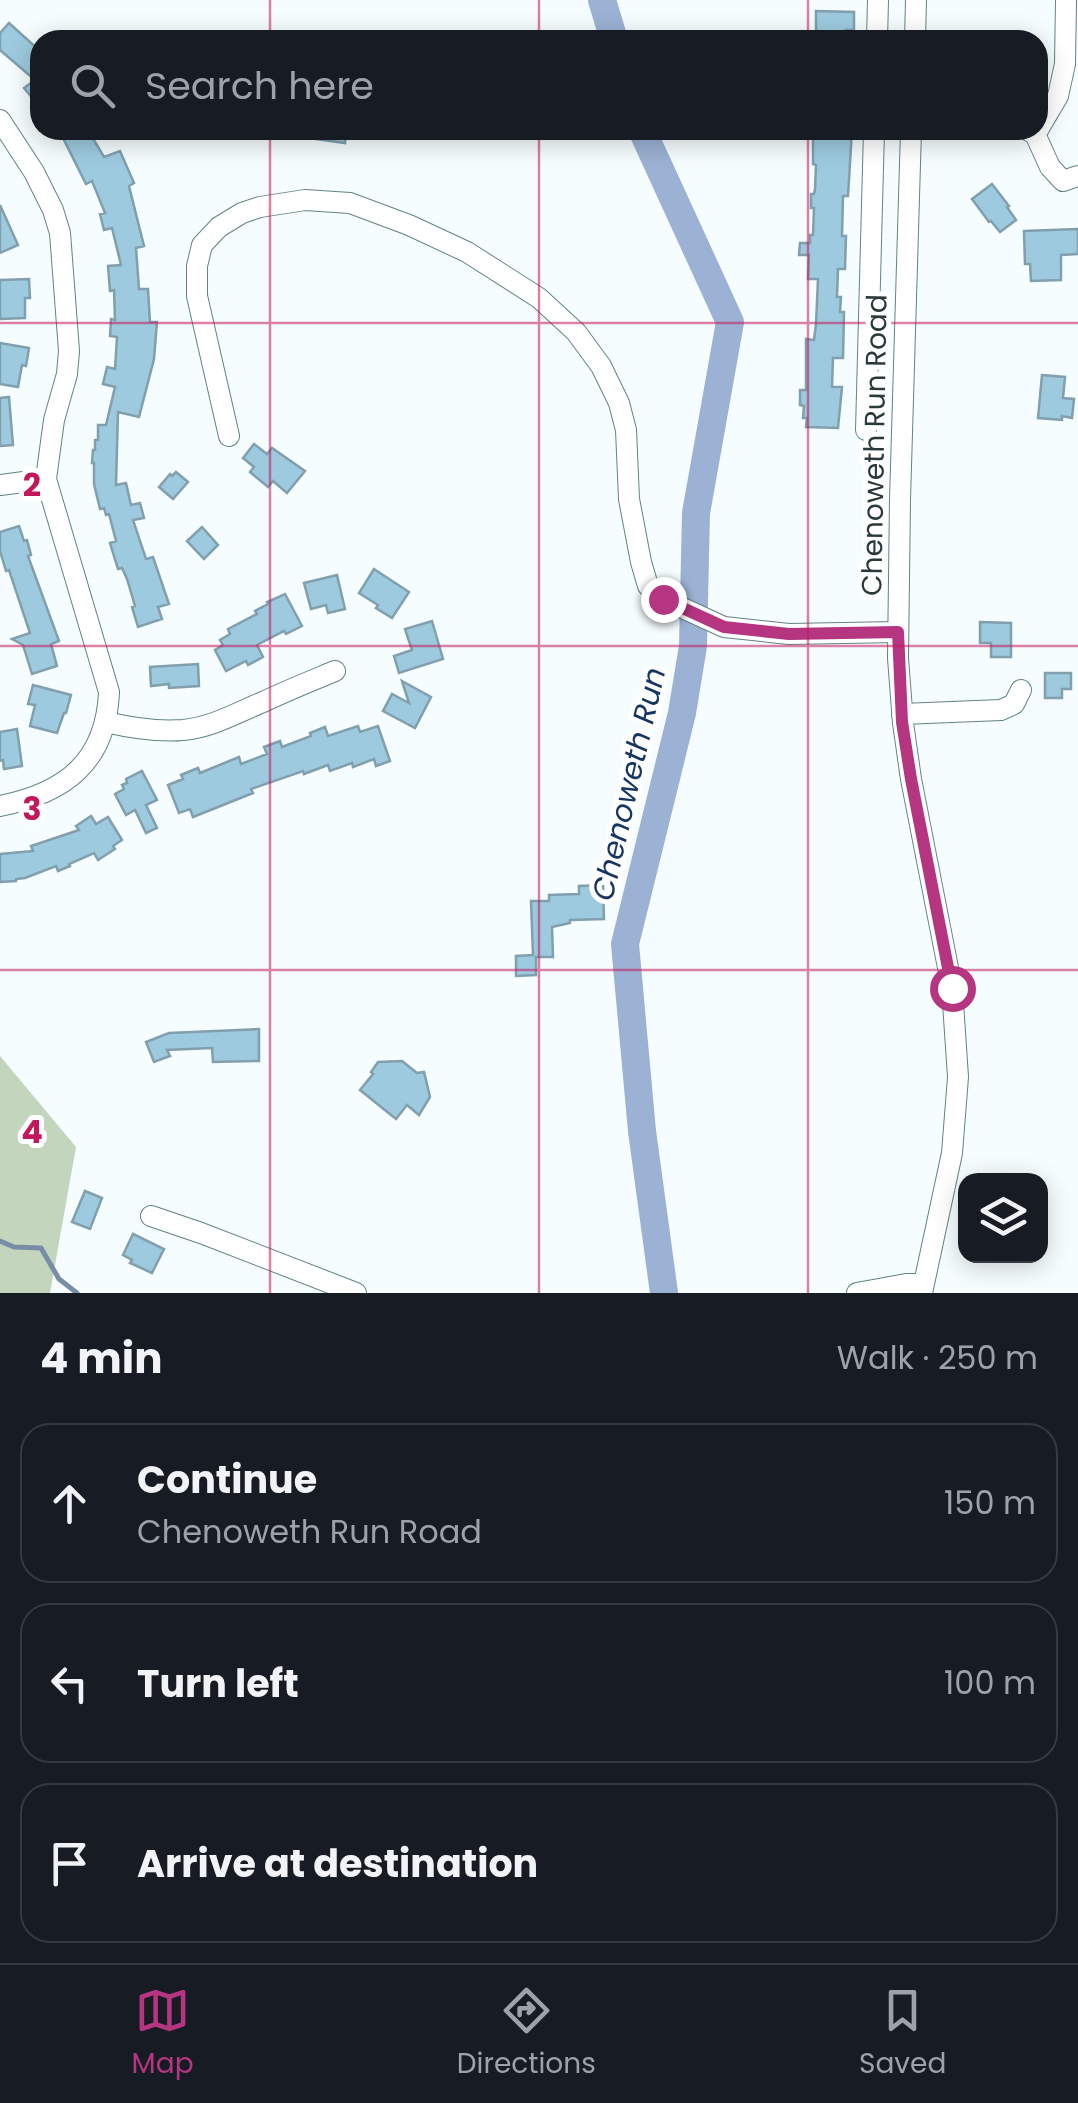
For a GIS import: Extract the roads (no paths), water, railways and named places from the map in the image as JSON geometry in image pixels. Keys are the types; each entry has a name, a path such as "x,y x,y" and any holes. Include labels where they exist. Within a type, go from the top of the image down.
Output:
{"street":[{"path":"877,30 878,0"},
{"path":"915,30 916,0"},
{"path":"1048,111 1058,96 1065,64 1066,0"},
{"path":"0,806 23,802 62,785 89,758 106,722 109,692 46,480 54,420 68,362 60,233 34,172 3,130"},
{"path":"866,430 874,140"},
{"name":"Chenoweth Run Road","path":"912,140 898,632 902,714 952,988 958,1077 952,1152 923,1289"},
{"path":"1038,140 1050,167 1063,181 1078,176"},
{"path":"229,436 197,296 202,245 220,227 260,207 305,200 350,202 466,252 539,298 576,332 601,366 619,402 626,430 629,499 641,562 648,586 663,599 724,627 789,634 898,632"},
{"path":"870,277 906,278"},
{"path":"0,485 46,480"},
{"path":"106,722 162,731 209,725 334,672"},
{"path":"902,714 1001,710 1014,704 1021,690"},
{"path":"151,1216 356,1293"},
{"path":"856,1293 906,1284 923,1289"}],"waterway":[{"name":"Chenoweth Run","path":"602,0 611,30"},
{"name":"Chenoweth Run","path":"647,140 730,322 696,513 693,646 682,713 625,944 642,1131 664,1293"},
{"path":"0,1241 14,1247 41,1248 59,1279 77,1293"}]}
